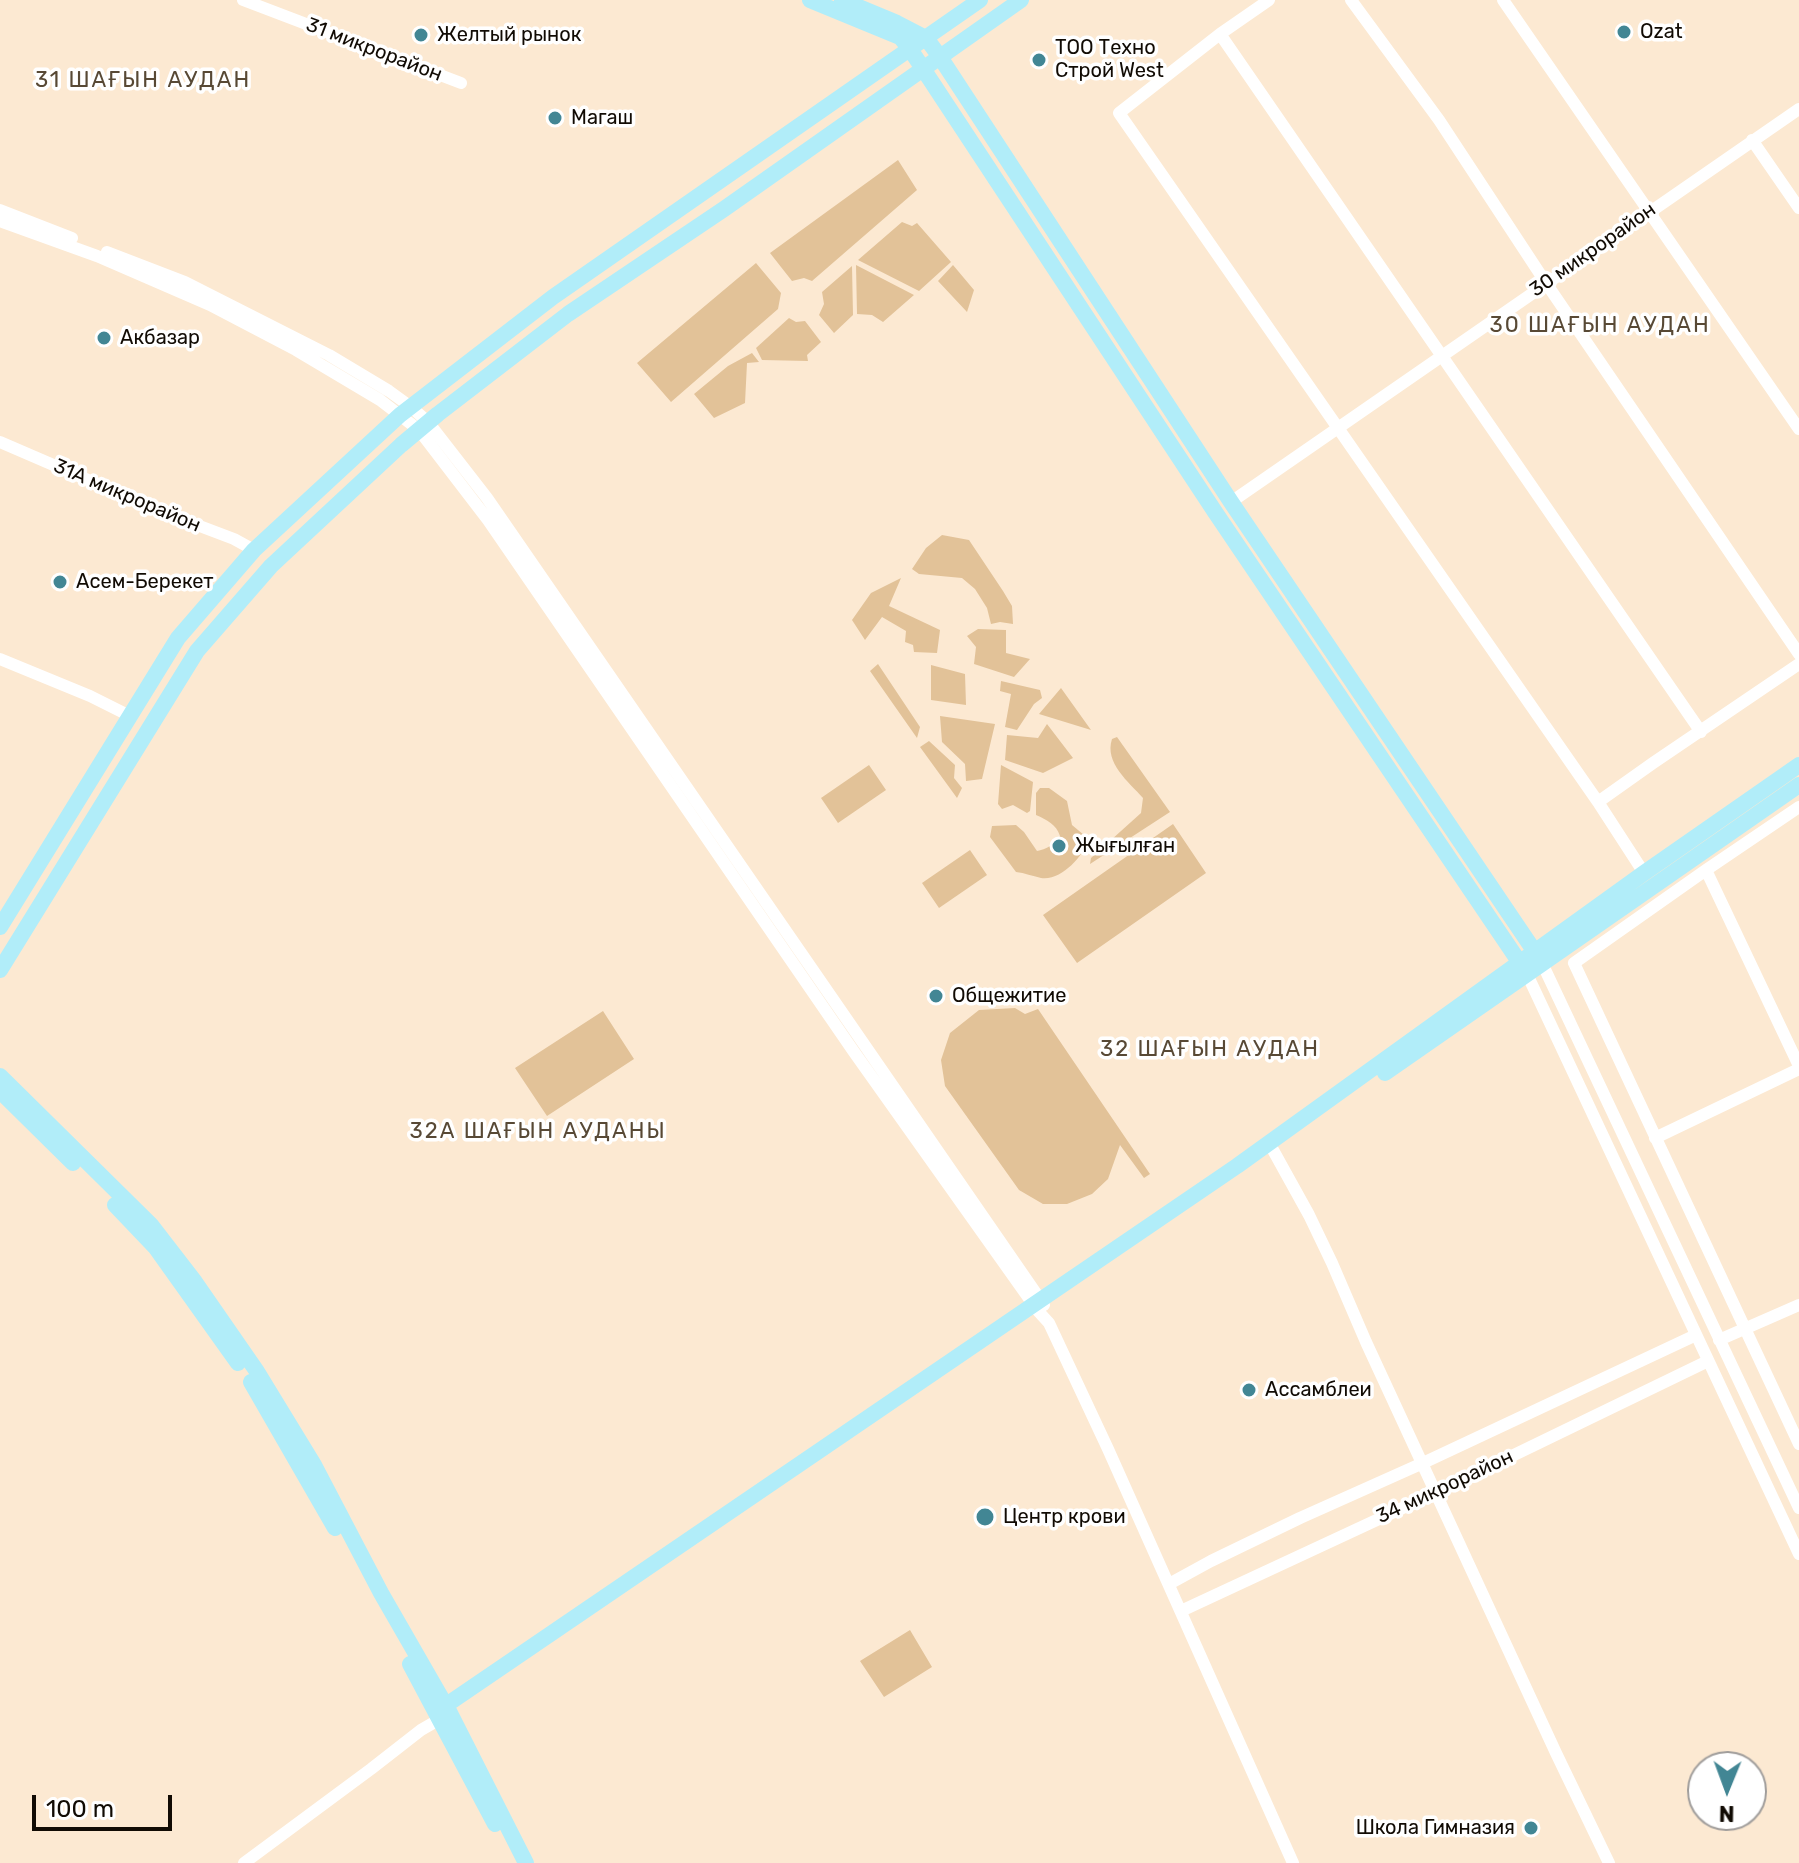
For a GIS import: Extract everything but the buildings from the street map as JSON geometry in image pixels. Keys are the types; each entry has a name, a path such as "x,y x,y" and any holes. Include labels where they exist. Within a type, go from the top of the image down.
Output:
{"main road":[{"path":"810,0 900,37 910,49 1215,512 1524,968"},
{"path":"842,0 926,38 940,57 1231,502 1538,958"},
{"path":"0,927 178,638 254,550 405,411 553,297 980,0"},
{"path":"0,970 197,651 271,566 424,426 568,314 724,209 940,57 1012,2"},
{"path":"254,550 271,566"},
{"path":"443,1712 1273,1150 1538,958 1644,873 1799,765"},
{"path":"1538,958 1600,934 1799,785"},
{"path":"1042,1309 1247,1159 1524,968"},
{"path":"0,1076 151,1225 195,1282 281,1409 314,1465 526,1863"},
{"path":"0,1091 156,1248 248,1377 443,1712 514,1863"}],"street":[{"name":"31 микрорайон","path":"243,0 461,83"},
{"path":"1269,0 1119,113 1598,802 1644,873"},
{"path":"1351,0 1439,120 1799,654"},
{"path":"1503,0 1799,429"},
{"path":"1220,34 1701,732"},
{"name":"30 микрорайон","path":"1231,502 1799,109"},
{"path":"1752,140 1799,208"},
{"path":"0,210 185,282 329,355 424,426 854,1052 1042,1309 1293,1863"},
{"path":"0,221 97,256 210,305 405,411"},
{"name":"31А микрорайон","path":"0,442 254,550"},
{"path":"0,659 130,716"},
{"path":"1598,802 1799,664"},
{"path":"1799,807 1706,870 1600,934 1574,963 1745,1329 1795,1425 1799,1444"},
{"path":"1655,1138 1799,1068 1706,870"},
{"path":"1538,958 1799,1508"},
{"path":"1524,968 1799,1554"},
{"path":"1273,1150 1309,1215 1609,1863"},
{"path":"1719,1340 1799,1305"},
{"path":"1169,1584 1300,1518 1696,1335"},
{"name":"34 микрорайон","path":"1181,1611 1708,1361"},
{"path":"244,1863 443,1712"}],"shaded area":[{"path":"898,160 917,190 812,281 804,278 792,281 770,253"},
{"path":"902,222 912,226 917,223 951,262 919,291 858,260"},
{"path":"756,263 781,293 778,309 671,402 637,363"},
{"path":"856,265 914,295 883,322 872,315 857,314"},
{"path":"953,265 974,290 967,312 938,281"},
{"path":"852,266 853,315 834,333 819,315 824,304 822,292"},
{"path":"789,318 796,322 805,321 821,342 807,355 808,361 762,360 756,348"},
{"path":"752,353 759,362 747,363 745,403 714,418 694,394 728,366"},
{"path":"942,535 969,540 1012,606 1013,624 991,624 987,608 975,589 962,578 919,574 912,569 926,548"},
{"path":"901,578 889,606 940,630 937,653 914,652 913,645 905,642 906,631 882,617 865,640 852,620 871,593"},
{"path":"978,629 1006,630 1006,653 1030,659 1014,677 974,664 976,647 967,636"},
{"path":"878,664 920,727 917,738 870,671"},
{"path":"931,665 965,674 966,705 931,700"},
{"path":"1001,681 1040,690 1042,698 1034,704 1017,730 1005,727 1011,694 1000,691"},
{"path":"1061,688 1091,730 1039,714"},
{"path":"940,716 995,724 982,779 966,781 965,764 942,742"},
{"path":"1047,724 1073,758 1043,773 1005,760 1007,735 1038,738"},
{"path":"1117,737 1170,812 1090,864 1091,858 1141,813 1143,798 1119,772 1112,756 1112,739"},
{"path":"929,741 955,765 954,778 962,788 957,798 920,747"},
{"path":"869,765 886,790 838,823 821,798"},
{"path":"1001,765 1033,782 1030,811 1027,813 1013,805 1002,809 998,804"},
{"path":"1040,788 1049,788 1067,801 1072,825 1090,840 1070,866 1049,878 1016,872 990,837 992,826 1016,825 1037,851 1056,841 1060,836 1056,828 1036,815 1036,793"},
{"path":"1173,824 1206,873 1077,963 1043,915"},
{"path":"970,850 987,875 939,908 922,883"},
{"path":"1015,1008 1025,1014 1038,1009 1150,1174 1144,1178 1120,1145 1108,1179 1092,1194 1067,1204 1043,1204 1019,1190 945,1086 941,1060 950,1033 979,1010"},
{"path":"603,1011 634,1059 547,1116 515,1068"},
{"path":"910,1630 932,1667 884,1697 860,1661"}],"place":[{"name":"Ozat","path":"1624,32"},
{"name":"Желтый рынок","path":"421,35"},
{"name":"ТОО Техно Строй West","path":"1039,60"},
{"name":"Магаш","path":"555,118"},
{"name":"Акбазар","path":"104,338"},
{"name":"Асем-Берекет","path":"60,582"},
{"name":"Жығылған","path":"1059,846"},
{"name":"Общежитие","path":"936,996"},
{"name":"Ассамблеи","path":"1249,1390"},
{"name":"Центр крови","path":"985,1517"},
{"name":"Школа Гимназия","path":"1531,1828"}],"district":[{"name":"31 ШАҒЫН АУДАН","path":"143,81"},
{"name":"30 ШАҒЫН АУДАН","path":"1600,326"},
{"name":"32 ШАҒЫН АУДАН","path":"1210,1050"},
{"name":"32А ШАҒЫН АУДАНЫ","path":"538,1132"}]}
